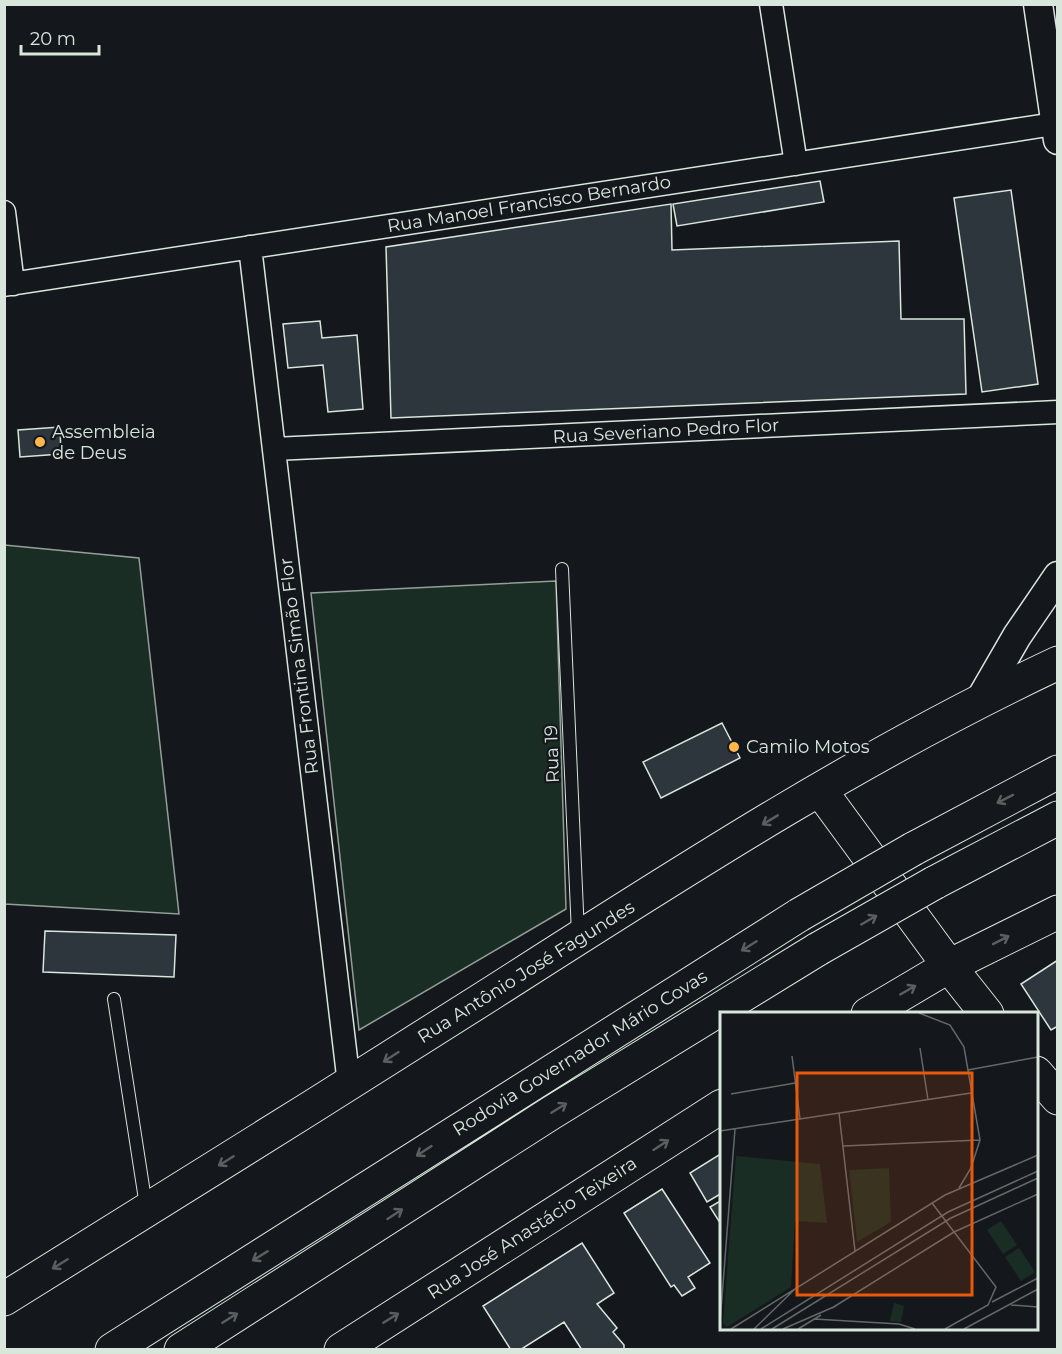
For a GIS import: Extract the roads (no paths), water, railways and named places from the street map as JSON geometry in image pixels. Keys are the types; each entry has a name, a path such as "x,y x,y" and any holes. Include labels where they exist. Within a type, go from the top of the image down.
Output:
{"main road":[{"name":"Rua Antônio José Fagundes","path":"4,1299 578,938 820,790 980,700 1058,663"},
{"name":"Rodovia Governador Mário Covas","path":"112,1350 799,915 913,849 1058,772"},
{"path":"820,790 985,1012"},
{"name":"Rodovia Governador Mário Covas","path":"181,1350 551,1113 818,949 934,883 1058,818"},
{"path":"871,1012 949,966 1058,912"},
{"path":"1038,1075 1058,1098"},
{"name":"Rua José Anastácio Teixeira","path":"341,1350 720,1107"}],"street":[{"path":"771,4 796,164"},
{"path":"1038,4 1056,132"},
{"name":"Rua Manoel Francisco Bernardo","path":"9,285 796,164 1056,132"},
{"path":"4,212 9,285"},
{"name":"Rua Frontina Simão Flor","path":"250,247 349,1084"},
{"name":"Rua Severiano Pedro Flor","path":"274,449 1058,412"},
{"path":"980,700 1017,636 1058,576"}],"lane":[{"name":"Rua 19","path":"562,569 578,938"},
{"path":"114,999 146,1211"}],"place":[{"name":"Assembleia de Deus","path":"40,442"},
{"name":"Camilo Motos","path":"734,747"}]}
